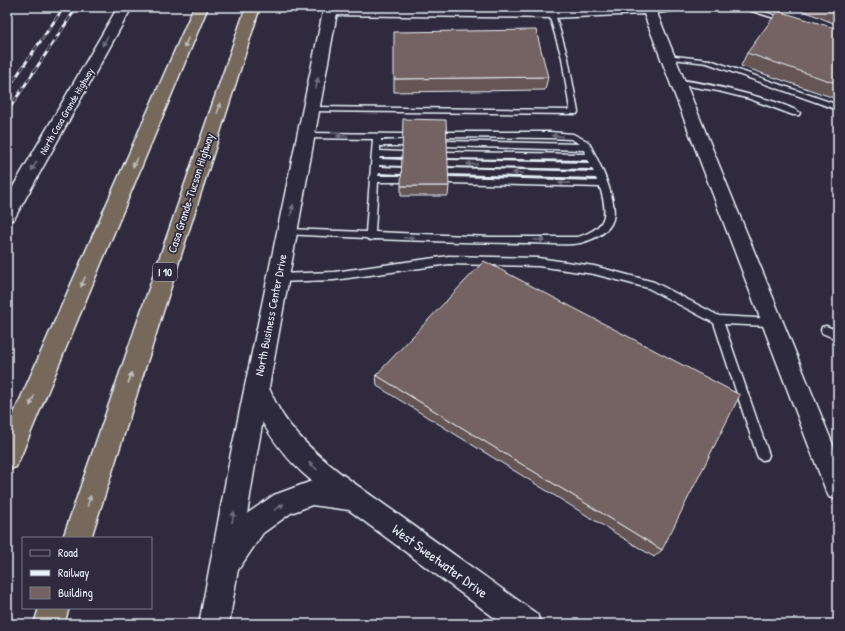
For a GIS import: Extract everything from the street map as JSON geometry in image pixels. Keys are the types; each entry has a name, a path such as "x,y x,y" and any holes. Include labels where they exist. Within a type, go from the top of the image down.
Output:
{"highway":[{"path":"7,458 201,7"},
{"name":"Casa Grande-Tucson Highway","path":"77,537 253,7"},
{"path":"49,624 54,609"}],"main road":[{"name":"North Casa Grande Highway","path":"7,214 125,7"},
{"name":"North Business Center Drive","path":"214,624 257,386 331,9"}],"street":[{"path":"331,9 552,14 674,7"},
{"path":"648,9 838,488"},
{"name":"West Sweetwater Drive","path":"257,386 267,411 285,438 311,465 503,614 527,624"},
{"path":"224,565 254,524 283,504 312,492 354,498"}],"lane":[{"path":"742,7 795,23"},
{"path":"311,109 574,112 565,58 552,14"},
{"path":"666,57 708,61 838,108"},
{"path":"676,82 718,89 752,97 796,113"},
{"path":"287,232 491,240 578,240 594,235 608,220 607,197 587,146 573,137 446,135"},
{"path":"306,136 403,140"},
{"path":"370,236 377,140"},
{"path":"446,144 587,146"},
{"path":"447,167 591,157"},
{"path":"447,167 595,166"},
{"path":"375,167 402,167 375,167"},
{"path":"447,167 601,180"},
{"path":"278,278 334,276 449,260 538,262 594,270 650,285 718,320 772,322"},
{"path":"718,320 763,455"},
{"path":"826,330 838,336"}],"building":[{"path":"831,7 838,7 838,10"},
{"path":"778,11 838,29 838,84 747,53"},
{"path":"536,30 548,77 394,79 394,32"},
{"path":"403,119 446,120 449,186 401,186"},
{"path":"484,261 740,395 662,550 376,375"}],"railway":[{"path":"7,90 64,7"},
{"path":"7,112 77,7"}]}
